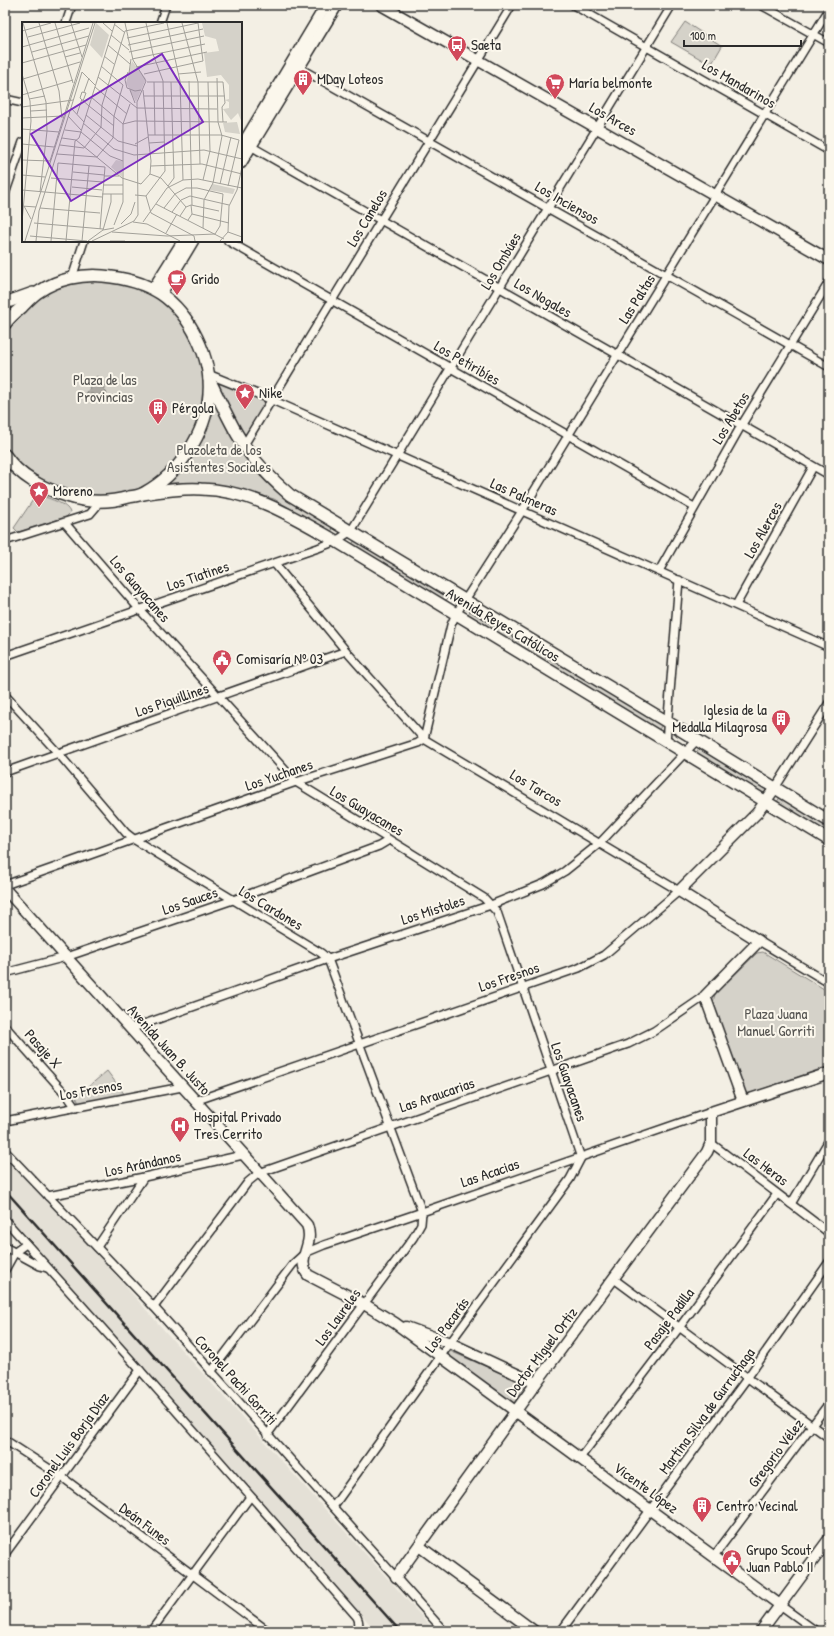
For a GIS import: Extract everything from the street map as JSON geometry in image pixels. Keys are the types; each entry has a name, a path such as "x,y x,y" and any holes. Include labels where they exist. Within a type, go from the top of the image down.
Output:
{"main road":[{"path":"5,303 72,278 99,276 129,280 157,292 179,310 197,340 209,376 209,394 205,417 192,446 185,457 167,476 143,494"},
{"path":"5,324 39,291"},
{"name":"Avenida Reyes Católicos","path":"209,376 244,445 274,480 290,495 829,821"},
{"name":"Avenida Reyes Católicos","path":"5,455 16,470 37,484 68,497 97,502 112,502 143,494 188,488 233,494 272,507 336,541 829,840"}],"street":[{"path":"66,22 72,5"},
{"path":"160,22 166,5"},
{"path":"295,65 326,5"},
{"path":"242,157 244,144 295,65 337,5"},
{"name":"Los Arces","path":"381,5 829,260"},
{"name":"Los Canelos","path":"244,445 512,5"},
{"name":"Los Mandarinos","path":"573,5 829,151"},
{"name":"Los Ombúes","path":"351,531 672,5"},
{"path":"761,5 829,43"},
{"name":"Las Paltas","path":"465,601 667,276 829,9"},
{"name":"Los Inciensos","path":"295,65 829,367"},
{"path":"5,98 22,103"},
{"name":"Los Nogales","path":"244,144 829,475"},
{"path":"5,194 22,145"},
{"path":"72,278 84,242"},
{"path":"157,292 182,242"},
{"path":"157,292 193,242"},
{"name":"Los Petiribíes","path":"230,242 694,507"},
{"name":"Los Abetos","path":"659,570 741,426 829,282"},
{"name":"Las Palmeras","path":"209,376 272,400 659,570 829,647"},
{"name":"Los Alerces","path":"736,605 813,467"},
{"path":"5,541 90,514 96,507 97,502"},
{"name":"Los Guayacanes","path":"64,523 140,610 296,782 484,898 497,912 581,1158"},
{"name":"Los Tiatines","path":"5,656 336,541 351,531"},
{"name":"Los Tarcos","path":"274,563 346,651 424,739 678,891 829,984"},
{"path":"666,742 669,723 679,580"},
{"path":"424,739 452,625 456,614 465,601"},
{"name":"Los Piquillines","path":"5,772 220,697 346,651"},
{"name":"Los Cardones","path":"5,695 58,753 126,833 135,840 321,953 328,959"},
{"path":"775,788 829,703"},
{"name":"Los Yuchanes","path":"5,885 296,782 418,743 424,739"},
{"name":"Los Mistoles","path":"130,1029 328,959 491,905 553,879 600,844 697,740"},
{"name":"Los Fresnos","path":"195,1101 523,988 579,968 604,955 678,891 757,813 775,788"},
{"name":"Los Sauces","path":"5,972 66,957 233,900 379,846 389,840"},
{"name":"Avenida Juan B. Justo","path":"5,889 307,1225 310,1232 303,1261 304,1269 308,1275 364,1304 395,1323 516,1412"},
{"name":"Las Araucarias","path":"154,1307 248,1182 260,1172 552,1071 641,1038 671,1020 705,996 759,941"},
{"path":"328,959 361,1044 422,1212"},
{"path":"705,996 743,1101"},
{"name":"Pasaje X","path":"5,1026 69,1098 76,1108"},
{"name":"Las Acacias","path":"211,1372 293,1264 305,1253 324,1245 581,1158 743,1101 829,1073"},
{"name":"Los Fresnos","path":"5,1121 182,1087"},
{"path":"711,1112 711,1143"},
{"path":"791,1204 829,1140"},
{"name":"Las Heras","path":"711,1143 829,1233"},
{"name":"Doctor Miguel Ortiz","path":"396,1577 536,1383 614,1279 711,1143"},
{"name":"Coronel Pachi Gorriti","path":"5,1151 154,1307 444,1631"},
{"name":"Los Arándanos","path":"48,1196 243,1155"},
{"name":"Los Pacarás","path":"333,1507 450,1343 570,1179 581,1158"},
{"path":"97,1247 144,1177"},
{"name":"Pasaje Padilla","path":"580,1458 679,1328 777,1194"},
{"name":"Los Laureles","path":"267,1435 413,1238 421,1224 422,1212"},
{"path":"5,1220 140,1370 357,1617 359,1626 355,1631"},
{"path":"5,1270 15,1252 26,1244"},
{"path":"5,1247 40,1266 47,1268"},
{"name":"Martina Silva de Gurruchaga","path":"561,1631 748,1377 829,1262"},
{"path":"614,1279 829,1438"},
{"name":"Avenida Juan B. Justo","path":"395,1323 450,1343 536,1383"},
{"name":"Coronel Luis Borja Díaz","path":"5,1554 140,1370"},
{"name":"Gregorio Vélez","path":"714,1556 829,1403"},
{"name":"Vicente López","path":"516,1412 816,1631"},
{"name":"Deán Funes","path":"5,1440 62,1477 268,1631"},
{"path":"151,1631 250,1497"},
{"path":"761,1631 829,1539"},
{"path":"419,1546 534,1631"}],"shaded area":[{"path":"97,376 100,382 107,382 103,387 107,394 100,394 96,399 93,394 86,394 90,388 86,381 93,381"},
{"path":"5,1158 99,1256 178,1346 435,1631 376,1631 255,1494 5,1219"}],"green space":[{"path":"685,22 722,46 711,65 671,42"},
{"name":"Plaza de las Provincias","path":"86,280 135,286 156,295 175,313 186,329 196,349 203,372 205,385 205,408 202,419 178,458 165,473 151,482 120,494 103,496 86,495 53,485 40,478 13,457 8,451 4,442 5,330 38,297 63,285"},
{"path":"220,381 265,400 266,404 247,434 244,436 229,410 219,385"},
{"name":"Plazoleta de los Asistentes Sociales","path":"212,393 240,445 334,527 331,532 274,499 235,488 200,483 173,483 161,485 186,461"},
{"path":"37,494 65,506 70,513 66,517 18,532 14,528"},
{"path":"355,540 449,596 445,602 351,546"},
{"path":"471,610 662,724 658,732 466,617"},
{"path":"699,748 767,789 762,796 695,755"},
{"path":"780,797 829,826 829,837 775,805"},
{"name":"Plaza Juana Manuel Gorriti","path":"763,952 829,992 829,1066 751,1093 747,1093 743,1090 713,1002 715,994 718,991 757,953"},
{"path":"107,1071 125,1095 79,1103 76,1097"},
{"path":"450,1351 526,1384 513,1405 446,1357"}],"railway":[{"path":"5,1190 400,1631"}],"place":[{"name":"Saeta","path":"457,62"},
{"name":"MDay Loteos","path":"303,96"},
{"name":"María belmonte","path":"555,100"},
{"name":"Grido","path":"177,296"},
{"name":"Nike","path":"245,410"},
{"name":"Pérgola","path":"158,425"},
{"name":"Moreno","path":"39,508"},
{"name":"Comisaría Nº 03","path":"222,676"},
{"name":"Iglesia de la Medalla Milagrosa","path":"781,736"},
{"name":"Hospital Privado Tres Cerrito","path":"180,1143"},
{"name":"Centro Vecinal","path":"702,1523"},
{"name":"Grupo Scout Juan Pablo II","path":"732,1576"}]}
